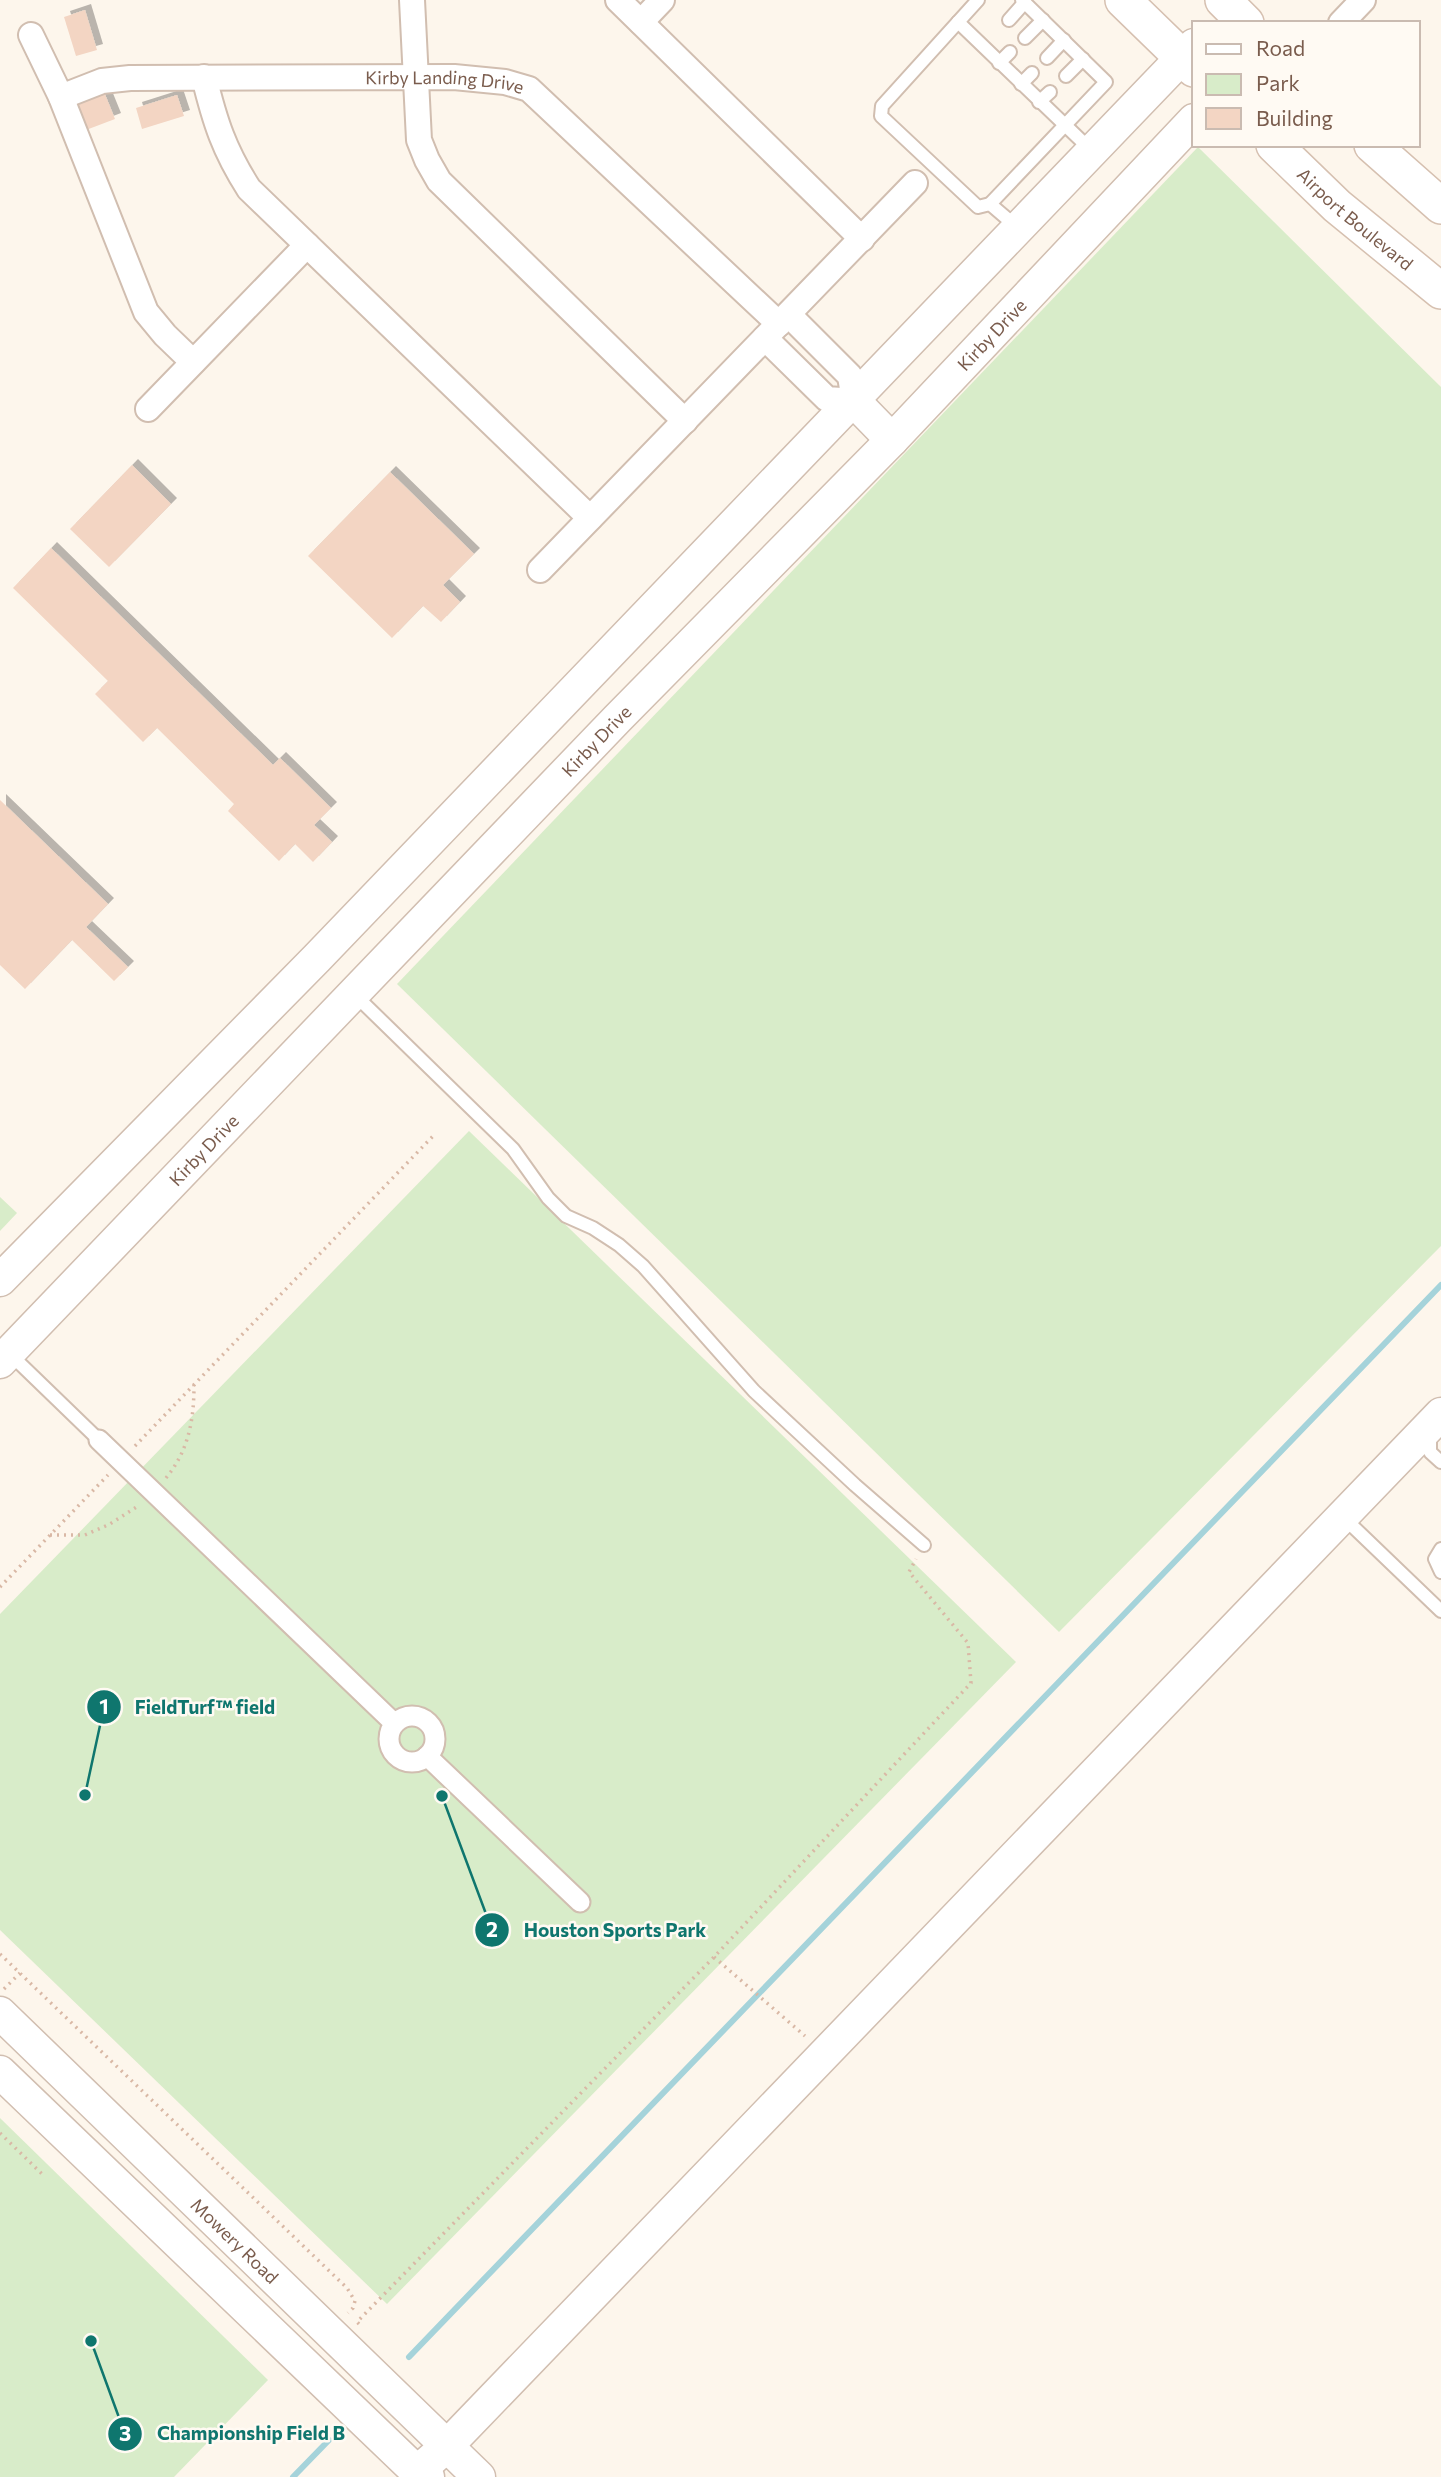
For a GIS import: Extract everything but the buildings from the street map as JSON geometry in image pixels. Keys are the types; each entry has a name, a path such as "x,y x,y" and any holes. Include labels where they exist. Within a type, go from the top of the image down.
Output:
{"main road":[{"path":"1123,0 1190,57"},
{"name":"Airport Boulevard","path":"1276,147 1337,206 1441,290"},
{"path":"1374,147 1441,206"}],"street":[{"path":"412,0 419,140 439,181 685,421"},
{"path":"618,0 862,239"},
{"path":"641,22 662,0"},
{"path":"1343,21 1363,0"},
{"path":"31,35 61,97 146,312 193,362"},
{"path":"0,1280 317,958 1092,152 1190,57"},
{"name":"Kirby Landing Drive","path":"61,97 102,81 130,78 454,77 505,82 528,89 778,326 850,376 854,401 827,399 778,326"},
{"path":"204,78 216,124 230,159 248,189 590,518"},
{"name":"Kirby Drive","path":"3,1353 617,719 892,440 1192,122"},
{"path":"541,570 915,183"},
{"path":"148,409 307,245"},
{"path":"854,401 892,440"},
{"path":"580,685 617,719"},
{"path":"317,958 354,993"},
{"path":"0,2072 422,2475 1343,1516 1435,1428"},
{"path":"99,1440 394,1723"},
{"path":"415,1716 428,1723 432,1729 434,1743 427,1756 413,1762 405,1761 393,1752 389,1738 394,1723 415,1716"},
{"path":"427,1756 580,1902"},
{"name":"Mowery Road","path":"0,2013 447,2446 471,2474"},
{"path":"47,2118 76,2086"}],"lane":[{"path":"978,0 882,106 881,116 978,207 990,204 1106,82 1024,1 1009,20"},
{"path":"1025,38 1043,20"},
{"path":"958,22 1092,152"},
{"path":"982,46 992,36"},
{"path":"1047,58 1064,40"},
{"path":"999,63 1010,52"},
{"path":"1066,76 1083,59"},
{"path":"1021,84 1032,73"},
{"path":"1040,102 1050,92"},
{"path":"990,204 1019,229"},
{"path":"354,993 513,1149 548,1198 566,1216 619,1245 643,1266 754,1391 924,1545"},
{"path":"3,1353 99,1440"},
{"path":"1435,1428 1430,1452 1441,1462"},
{"path":"1343,1516 1441,1611"},
{"path":"1441,1549 1435,1559 1441,1572"}],"path":[{"path":"0,1587 435,1134"},
{"path":"367,2332 358,2322 713,1957 971,1683 968,1643 909,1572 924,1545"},
{"path":"0,1954 347,2288 355,2301 353,2308 329,2332"},
{"path":"713,1957 825,2053"},
{"path":"0,1993 20,1973"},
{"path":"0,2133 42,2174"}],"green space":[{"path":"1198,147 1441,387 1441,1246 1059,1632 397,984"},
{"path":"469,1131 1016,1662 387,2304 0,1930 0,1614"},
{"path":"0,1197 17,1213 0,1231"},
{"path":"0,2118 268,2380 174,2477 0,2477"}],"waterway":[{"path":"409,2357 1441,1285"},
{"path":"293,2477 329,2440"}],"place":[{"name":"FieldTurf™ field","path":"85,1795"},
{"name":"Houston Sports Park","path":"442,1796"},
{"name":"Championship Field B","path":"91,2341"}]}
